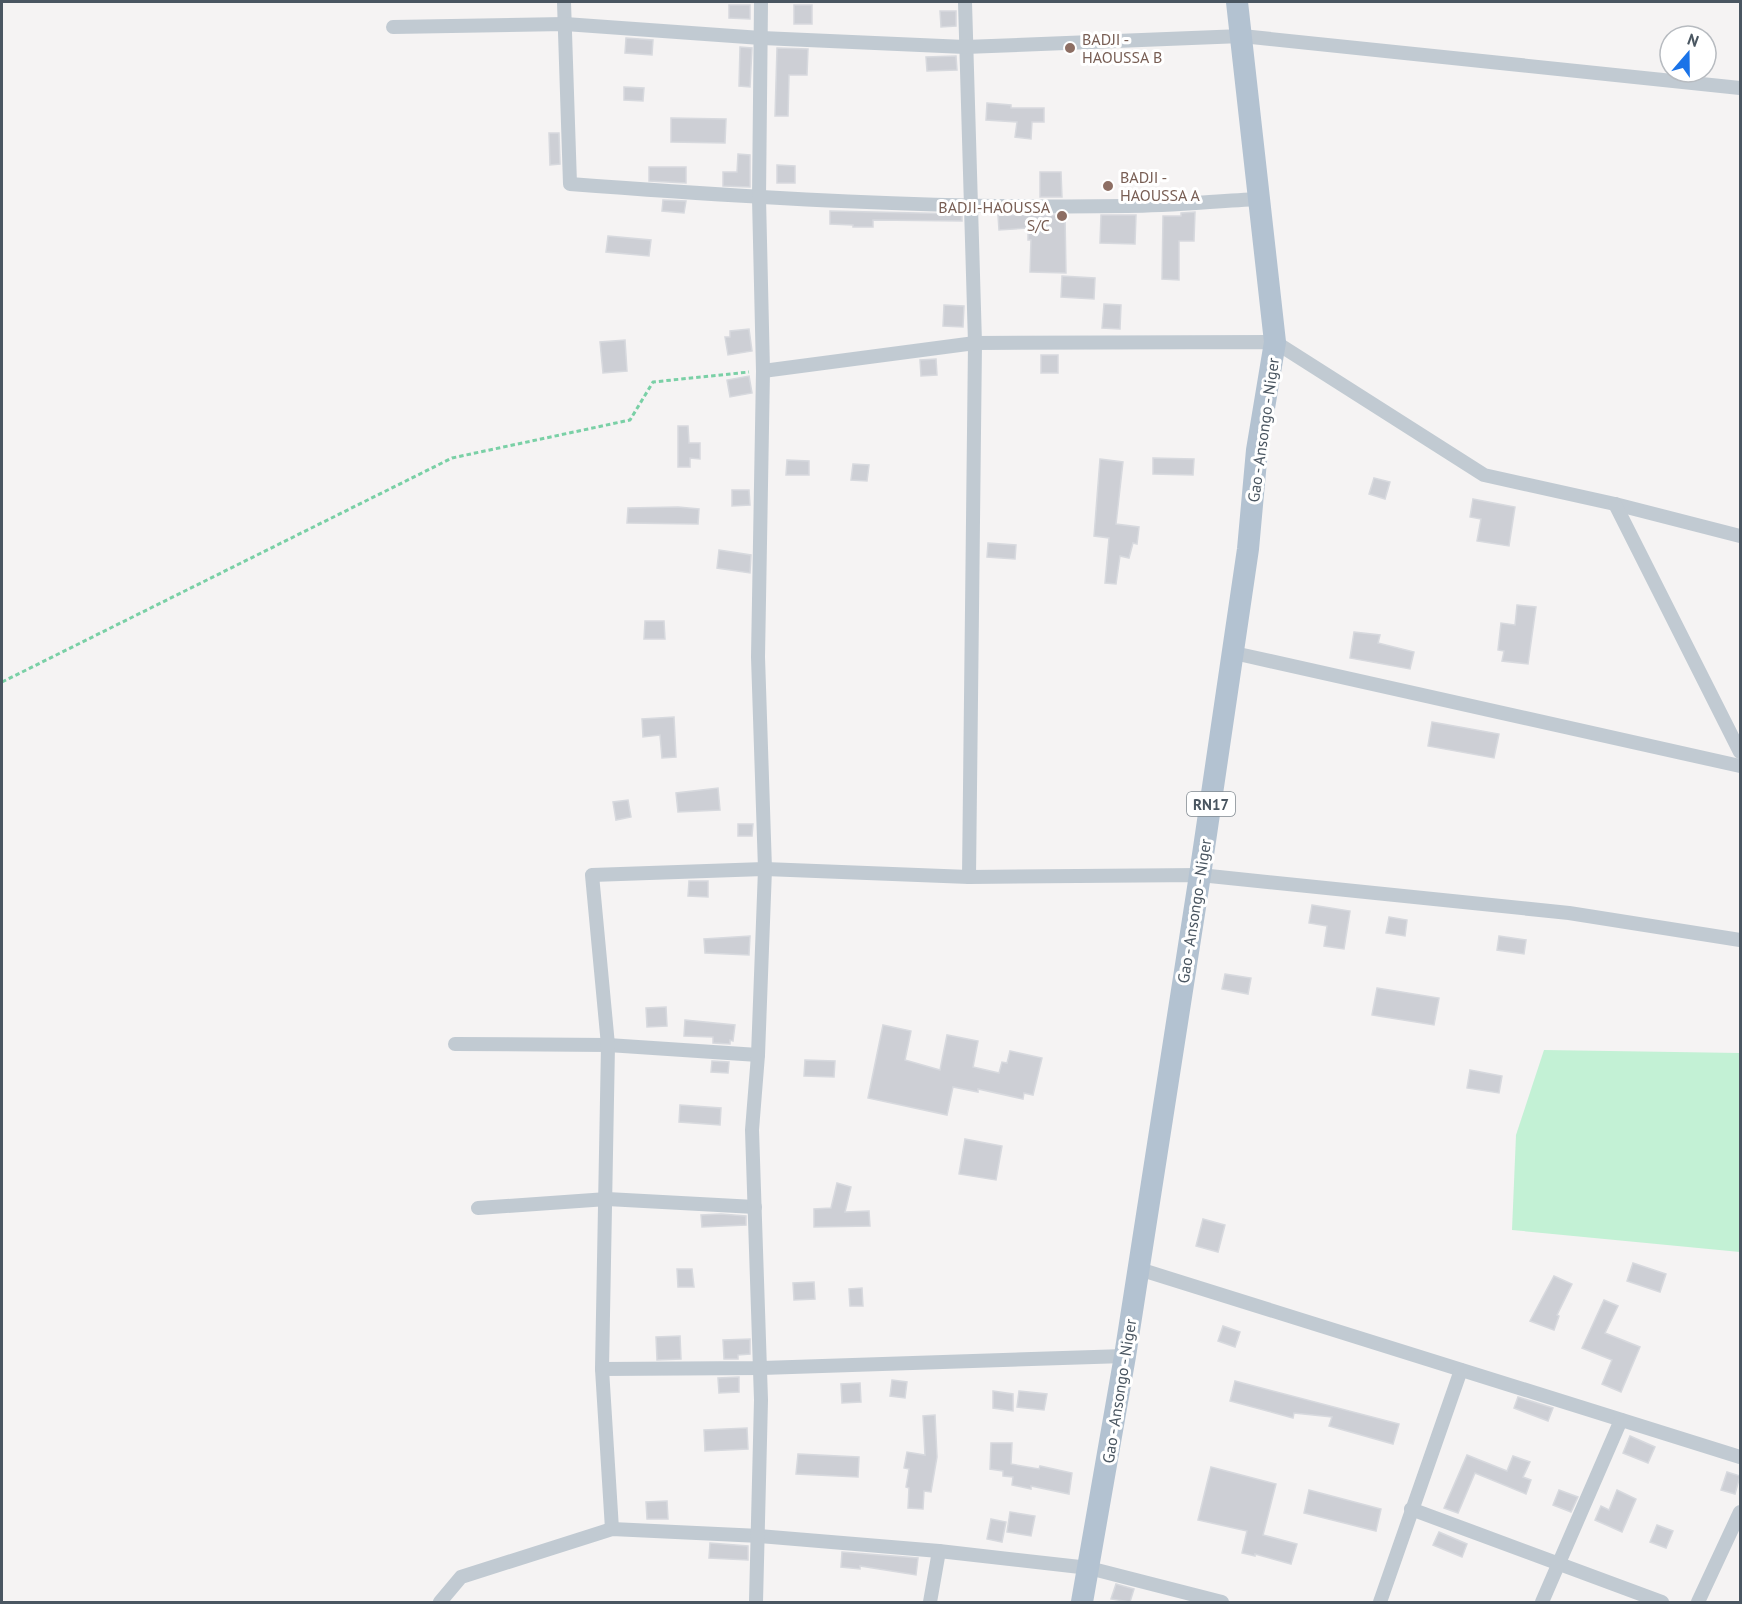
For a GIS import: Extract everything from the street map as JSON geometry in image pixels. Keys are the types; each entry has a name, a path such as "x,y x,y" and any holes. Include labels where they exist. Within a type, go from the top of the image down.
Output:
{"main road":[{"name":"Gao - Ansongo - Niger","path":"1082,1602 1125,1356 1200,875 1248,549 1257,450 1275,342 1237,2"}],"street":[{"path":"564,2 570,184 759,198 972,206 1129,206 1258,199"},
{"path":"756,1602 760,1536 760,1368 752,1130 759,1054 765,869 758,657 764,371 759,198 760,2"},
{"path":"964,2 975,343 969,877"},
{"path":"393,27 565,24 761,38 965,47 1242,36 1740,88"},
{"path":"764,371 975,343 1275,342 1484,475 1615,504 1740,536"},
{"path":"1615,504 1740,752"},
{"path":"1234,653 1740,766"},
{"path":"612,1529 602,1369 607,1199 608,1045 592,875 765,869 969,877 1200,875 1569,913 1740,940"},
{"path":"455,1044 608,1045 759,1054"},
{"path":"478,1208 607,1199 755,1207"},
{"path":"1139,1269 1740,1457"},
{"path":"602,1369 760,1368 1125,1356"},
{"path":"1380,1602 1461,1370"},
{"path":"1542,1602 1621,1420"},
{"path":"1411,1509 1662,1602"},
{"path":"1698,1602 1740,1512"},
{"path":"440,1602 461,1577 612,1529 760,1536 939,1551 1089,1568 1222,1602"},
{"path":"930,1602 939,1551"}],"path":[{"path":"2,682 452,458 630,420 653,382 764,371"}],"green space":[{"path":"1544,1050 1740,1053 1740,1252 1512,1230 1516,1135"}],"building":[{"path":"729,5 750,5 750,19 729,18"},
{"path":"794,5 812,5 812,24 794,24"},
{"path":"940,11 956,11 956,26 941,27"},
{"path":"626,38 653,40 652,55 625,53"},
{"path":"740,47 752,48 750,87 739,86"},
{"path":"777,48 808,49 807,75 789,75 788,116 775,116"},
{"path":"956,56 957,70 927,71 926,57"},
{"path":"624,87 644,88 643,101 624,100"},
{"path":"987,103 1011,105 1011,108 1044,108 1044,122 1032,122 1031,139 1015,137 1017,122 986,120"},
{"path":"671,118 726,119 725,143 671,142"},
{"path":"549,133 559,133 560,164 550,165"},
{"path":"738,154 750,155 750,187 723,186 723,172 737,172"},
{"path":"777,165 795,166 795,183 777,183"},
{"path":"649,167 686,167 686,183 649,181"},
{"path":"1040,172 1061,172 1062,197 1040,197"},
{"path":"663,200 686,201 684,213 662,211"},
{"path":"830,211 962,214 962,221 873,220 873,227 853,227 853,225 830,224"},
{"path":"1195,212 1194,241 1179,241 1179,280 1162,279 1163,216 1181,216 1181,213"},
{"path":"998,215 1065,215 1066,273 1030,272 1031,240 1028,240 1028,228 999,230"},
{"path":"1101,215 1136,215 1135,244 1100,243"},
{"path":"608,236 651,240 649,256 606,252"},
{"path":"1062,276 1095,278 1094,299 1061,297"},
{"path":"1104,304 1121,305 1120,329 1102,328"},
{"path":"944,305 964,306 963,327 943,326"},
{"path":"749,329 752,351 728,355 725,337 730,337 730,331"},
{"path":"625,340 627,371 603,373 600,342"},
{"path":"1041,355 1058,355 1058,373 1041,373"},
{"path":"936,359 937,375 921,376 920,360"},
{"path":"749,376 752,393 730,397 727,380"},
{"path":"678,426 688,426 689,443 700,443 700,459 690,458 690,467 678,467"},
{"path":"1153,458 1194,459 1193,475 1153,474"},
{"path":"1100,459 1123,462 1116,524 1139,527 1137,544 1133,543 1129,558 1120,556 1116,584 1105,583 1109,538 1094,536"},
{"path":"787,460 809,461 809,475 786,475"},
{"path":"853,464 869,465 867,481 851,480"},
{"path":"1374,478 1390,482 1385,499 1369,494"},
{"path":"732,490 749,490 750,505 732,506"},
{"path":"1473,499 1515,507 1509,546 1477,541 1481,519 1470,517"},
{"path":"628,508 699,509 698,524 627,523"},
{"path":"988,543 1016,545 1015,559 987,557"},
{"path":"719,550 751,555 750,573 717,568"},
{"path":"1517,605 1536,607 1528,664 1502,661 1504,651 1498,650 1501,623 1515,625"},
{"path":"645,621 664,621 665,639 644,639"},
{"path":"1354,632 1380,635 1378,643 1414,652 1410,669 1350,658"},
{"path":"674,717 676,757 662,758 660,735 643,737 642,719"},
{"path":"1432,722 1499,734 1494,758 1428,746"},
{"path":"718,788 720,810 678,812 676,793"},
{"path":"628,800 631,817 616,820 613,802"},
{"path":"738,824 753,824 752,836 738,836"},
{"path":"689,881 708,881 708,897 688,896"},
{"path":"1312,905 1350,911 1344,949 1324,946 1327,926 1309,923"},
{"path":"1389,917 1407,920 1405,936 1386,933"},
{"path":"750,936 749,955 705,953 704,939"},
{"path":"1499,936 1526,940 1524,954 1497,950"},
{"path":"1225,974 1251,978 1248,994 1222,989"},
{"path":"1377,988 1439,998 1434,1025 1372,1015"},
{"path":"666,1007 667,1026 647,1027 646,1008"},
{"path":"685,1020 735,1025 733,1041 730,1040 730,1044 713,1043 713,1037 684,1036"},
{"path":"883,1025 911,1031 905,1060 940,1070 947,1035 978,1041 973,1067 999,1073 1002,1062 1007,1063 1010,1051 1042,1058 1033,1095 1024,1093 1023,1099 978,1089 978,1092 953,1087 947,1115 868,1098"},
{"path":"805,1060 835,1061 834,1077 804,1076"},
{"path":"712,1061 729,1062 728,1073 711,1072"},
{"path":"1470,1070 1502,1076 1499,1093 1467,1088"},
{"path":"680,1105 721,1108 720,1125 679,1122"},
{"path":"965,1139 1002,1146 996,1180 959,1174"},
{"path":"837,1183 851,1187 845,1212 869,1211 870,1226 814,1227 814,1209 831,1208"},
{"path":"701,1215 746,1216 746,1225 702,1227"},
{"path":"1203,1219 1225,1225 1218,1252 1196,1246"},
{"path":"1633,1263 1666,1274 1660,1292 1627,1281"},
{"path":"677,1269 692,1269 694,1287 678,1287"},
{"path":"1554,1276 1572,1284 1557,1315 1559,1316 1554,1330 1530,1321"},
{"path":"814,1282 815,1299 794,1300 793,1283"},
{"path":"862,1288 863,1306 850,1306 849,1289"},
{"path":"1604,1300 1618,1306 1605,1333 1640,1347 1621,1392 1602,1384 1612,1360 1582,1348"},
{"path":"1223,1326 1240,1332 1235,1347 1218,1341"},
{"path":"680,1336 681,1359 657,1360 656,1337"},
{"path":"750,1339 750,1354 738,1355 738,1359 724,1359 723,1340"},
{"path":"739,1377 739,1392 719,1393 718,1378"},
{"path":"892,1380 907,1382 905,1398 890,1396"},
{"path":"1235,1381 1399,1424 1393,1444 1329,1426 1332,1417 1294,1413 1293,1418 1230,1401"},
{"path":"860,1383 861,1402 842,1403 841,1384"},
{"path":"993,1391 1013,1394 1013,1411 993,1408"},
{"path":"1019,1391 1047,1394 1044,1410 1017,1407"},
{"path":"1518,1397 1553,1408 1548,1421 1514,1408"},
{"path":"935,1415 937,1457 931,1492 924,1491 923,1509 908,1508 909,1488 906,1487 909,1469 904,1468 907,1452 925,1455 923,1416"},
{"path":"747,1428 748,1449 705,1451 704,1430"},
{"path":"1630,1436 1655,1447 1648,1463 1623,1453"},
{"path":"991,1443 1012,1443 1011,1464 1039,1469 1040,1466 1072,1473 1069,1494 1031,1486 1031,1489 1012,1485 1013,1477 1003,1476 1003,1471 990,1469"},
{"path":"798,1454 859,1457 858,1477 796,1474"},
{"path":"1467,1455 1507,1471 1513,1456 1530,1462 1523,1477 1531,1480 1526,1494 1475,1473 1458,1513 1444,1508"},
{"path":"1211,1467 1276,1484 1263,1535 1297,1544 1291,1564 1255,1554 1255,1556 1242,1553 1247,1531 1198,1520"},
{"path":"1727,1472 1740,1476 1735,1494 1721,1490"},
{"path":"1309,1490 1381,1509 1376,1531 1304,1513"},
{"path":"1559,1490 1578,1497 1571,1512 1553,1505"},
{"path":"1617,1490 1636,1499 1622,1532 1595,1520 1601,1506 1609,1510"},
{"path":"667,1501 668,1519 647,1519 646,1502"},
{"path":"1010,1512 1035,1516 1031,1536 1007,1532"},
{"path":"991,1519 1006,1522 1002,1542 987,1539"},
{"path":"1657,1525 1673,1531 1666,1548 1650,1542"},
{"path":"1439,1532 1467,1544 1462,1557 1433,1545"},
{"path":"710,1543 748,1546 748,1560 709,1558"},
{"path":"842,1552 918,1558 916,1575 860,1566 860,1569 841,1567"},
{"path":"1116,1584 1134,1589 1130,1602 1111,1599"}],"place":[{"name":"BADJI - HAOUSSA B","path":"1070,48"},
{"name":"BADJI - HAOUSSA A","path":"1108,186"},
{"name":"BADJI-HAOUSSA S/C","path":"1062,216"}]}
